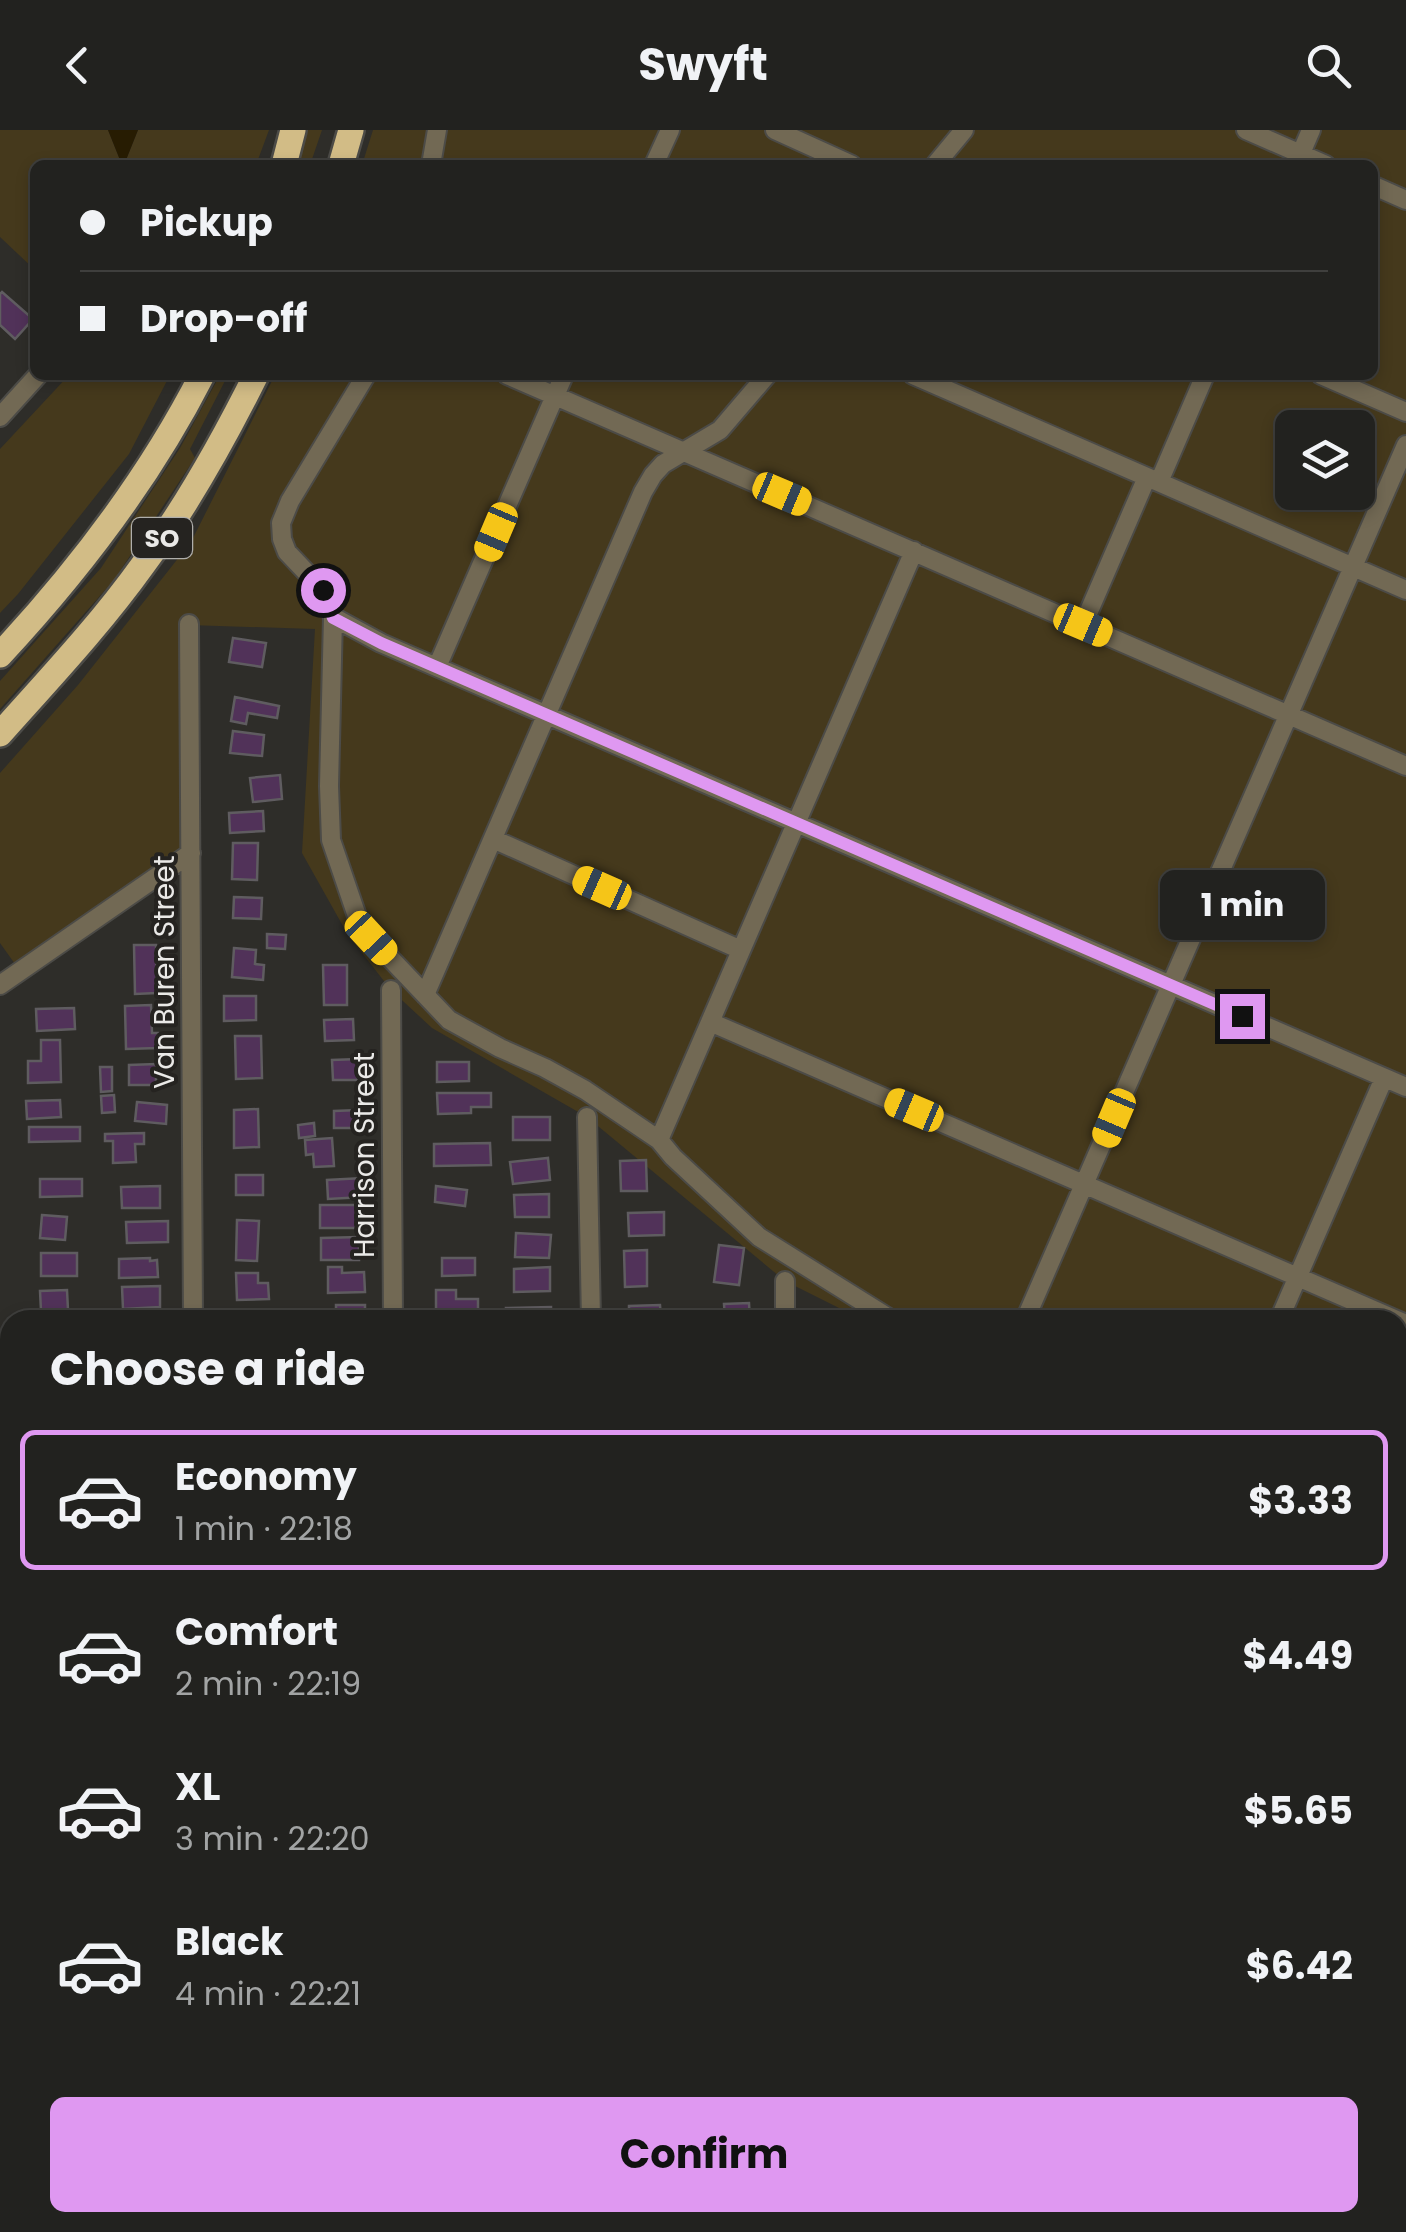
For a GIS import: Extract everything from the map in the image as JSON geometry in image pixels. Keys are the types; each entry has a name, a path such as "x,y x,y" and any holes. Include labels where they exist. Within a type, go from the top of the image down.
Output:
{"highway":[{"path":"285,160 292,130"},
{"path":"342,160 351,130"},
{"name":"SO","path":"0,655 116,518 199,380"},
{"name":"SO","path":"0,734 144,564 196,487 253,380"},
{"path":"0,640 38,614"}],"street":[{"path":"432,160 437,130"},
{"path":"656,160 670,130"},
{"path":"775,130 841,160"},
{"path":"939,160 964,130"},
{"path":"1246,130 1298,160 1311,130"},
{"path":"1378,188 1406,200"},
{"path":"3,409 33,380"},
{"path":"363,380 281,522 287,552 323,590 333,618 331,840 360,922 449,1020 585,1090 658,1140 759,1237 876,1310"},
{"path":"518,380 1406,766"},
{"path":"437,667 562,380"},
{"path":"425,995 652,475 663,464 720,430 763,380"},
{"path":"924,380 1406,590"},
{"path":"1083,625 1203,380"},
{"path":"1332,380 1406,412"},
{"path":"1029,1310 1406,445"},
{"path":"658,1140 914,552"},
{"path":"333,618 381,643 1406,1088"},
{"name":"Van Buren Street","path":"189,624 193,1310"},
{"path":"493,839 741,950"},
{"path":"0,985 191,853"},
{"name":"Harrison Street","path":"391,990 393,1310"},
{"path":"710,1022 1374,1310"},
{"path":"1283,1310 1384,1078"},
{"path":"587,1117 591,1310"},
{"path":"785,1281 785,1310"}],"shaded area":[{"path":"0,130 108,130 120,160 30,160 30,265 0,237"},
{"path":"108,130 138,130 126,160 120,160"},
{"path":"138,130 269,130 258,160 126,160"},
{"path":"308,130 322,130 312,160 299,160"},
{"path":"373,130 1406,130 1406,1310 843,1310 785,1281 587,1117 432,1028 391,990 348,935 302,853 315,629 189,625 191,853 20,971 0,943 0,773 78,685 191,542 272,380 1378,380 1378,160 364,160"},
{"path":"64,380 167,380 129,454 0,613 0,449"},
{"path":"217,380 225,380 190,449 195,458 114,580 0,709 0,681 101,568 180,448"}],"building":[{"path":"0,294 30,316 30,322 15,339 0,325"},
{"path":"233,638 266,643 262,667 229,662"},
{"path":"235,697 279,706 277,718 248,713 246,724 231,721"},
{"path":"233,731 264,735 262,756 230,753"},
{"path":"280,775 282,799 253,802 250,778"},
{"path":"263,811 264,831 230,833 229,813"},
{"path":"233,843 258,843 257,880 232,879"},
{"path":"234,897 262,898 261,919 233,918"},
{"path":"267,934 286,935 285,949 267,948"},
{"path":"134,945 156,945 157,993 135,994"},
{"path":"234,948 256,950 255,964 264,965 263,980 232,977"},
{"path":"323,965 347,965 347,1005 324,1005"},
{"path":"224,996 256,996 256,1020 224,1021"},
{"path":"151,1005 152,1033 158,1033 158,1048 126,1049 125,1006"},
{"path":"74,1008 75,1029 37,1031 36,1009"},
{"path":"353,1019 354,1040 325,1041 324,1020"},
{"path":"235,1036 261,1036 262,1078 236,1079"},
{"path":"41,1040 60,1040 61,1082 28,1083 28,1061 41,1061"},
{"path":"358,1059 358,1080 333,1080 332,1060"},
{"path":"437,1062 469,1062 469,1081 437,1082"},
{"path":"156,1064 156,1085 129,1085 129,1065"},
{"path":"100,1067 112,1067 112,1091 101,1092"},
{"path":"437,1093 491,1093 491,1107 471,1107 471,1113 438,1114"},
{"path":"114,1095 115,1112 102,1113 101,1096"},
{"path":"60,1100 61,1117 27,1119 26,1101"},
{"path":"137,1102 167,1105 166,1124 135,1121"},
{"path":"258,1109 259,1147 234,1148 234,1110"},
{"path":"359,1110 359,1128 334,1128 334,1111"},
{"path":"513,1117 550,1117 550,1140 513,1140"},
{"path":"314,1123 315,1136 299,1138 298,1125"},
{"path":"29,1127 80,1127 80,1141 29,1142"},
{"path":"144,1133 144,1144 135,1144 136,1162 113,1163 113,1141 105,1141 105,1134"},
{"path":"332,1138 334,1166 314,1167 313,1154 306,1155 305,1140"},
{"path":"490,1143 491,1165 434,1166 434,1144"},
{"path":"548,1158 550,1180 513,1184 510,1162"},
{"path":"646,1160 647,1191 621,1191 620,1161"},
{"path":"236,1175 263,1175 263,1195 236,1195"},
{"path":"363,1178 364,1197 328,1199 327,1180"},
{"path":"40,1179 82,1179 82,1196 40,1197"},
{"path":"160,1186 160,1208 122,1208 121,1187"},
{"path":"436,1186 467,1190 465,1206 435,1202"},
{"path":"549,1194 549,1217 515,1217 514,1195"},
{"path":"320,1205 359,1205 359,1228 320,1228"},
{"path":"664,1212 664,1235 629,1236 628,1213"},
{"path":"42,1215 67,1217 65,1240 40,1238"},
{"path":"237,1220 259,1221 257,1261 236,1260"},
{"path":"168,1221 168,1242 127,1243 126,1222"},
{"path":"516,1233 551,1235 549,1258 515,1257"},
{"path":"359,1237 359,1260 321,1260 321,1238"},
{"path":"719,1245 744,1248 739,1285 714,1282"},
{"path":"647,1250 647,1286 625,1287 624,1251"},
{"path":"41,1253 77,1253 77,1276 41,1276"},
{"path":"442,1258 475,1258 475,1275 442,1276"},
{"path":"119,1259 157,1260 158,1277 119,1278"},
{"path":"328,1267 342,1267 342,1273 364,1272 365,1292 328,1293"},
{"path":"550,1267 550,1291 514,1292 514,1269"},
{"path":"236,1273 258,1273 258,1283 268,1283 269,1299 237,1300"},
{"path":"160,1286 160,1307 123,1309 122,1287"},
{"path":"67,1290 68,1310 41,1310 40,1291"},
{"path":"436,1290 456,1290 456,1299 478,1299 478,1310 436,1310"},
{"path":"749,1303 749,1310 724,1310 724,1304"},
{"path":"336,1305 365,1305 365,1310 336,1310"},
{"path":"660,1305 660,1310 629,1310 629,1306"},
{"path":"551,1307 551,1310 506,1310"}],"route":[{"path":"323,590 333,618 381,643 1242,1016"}]}
